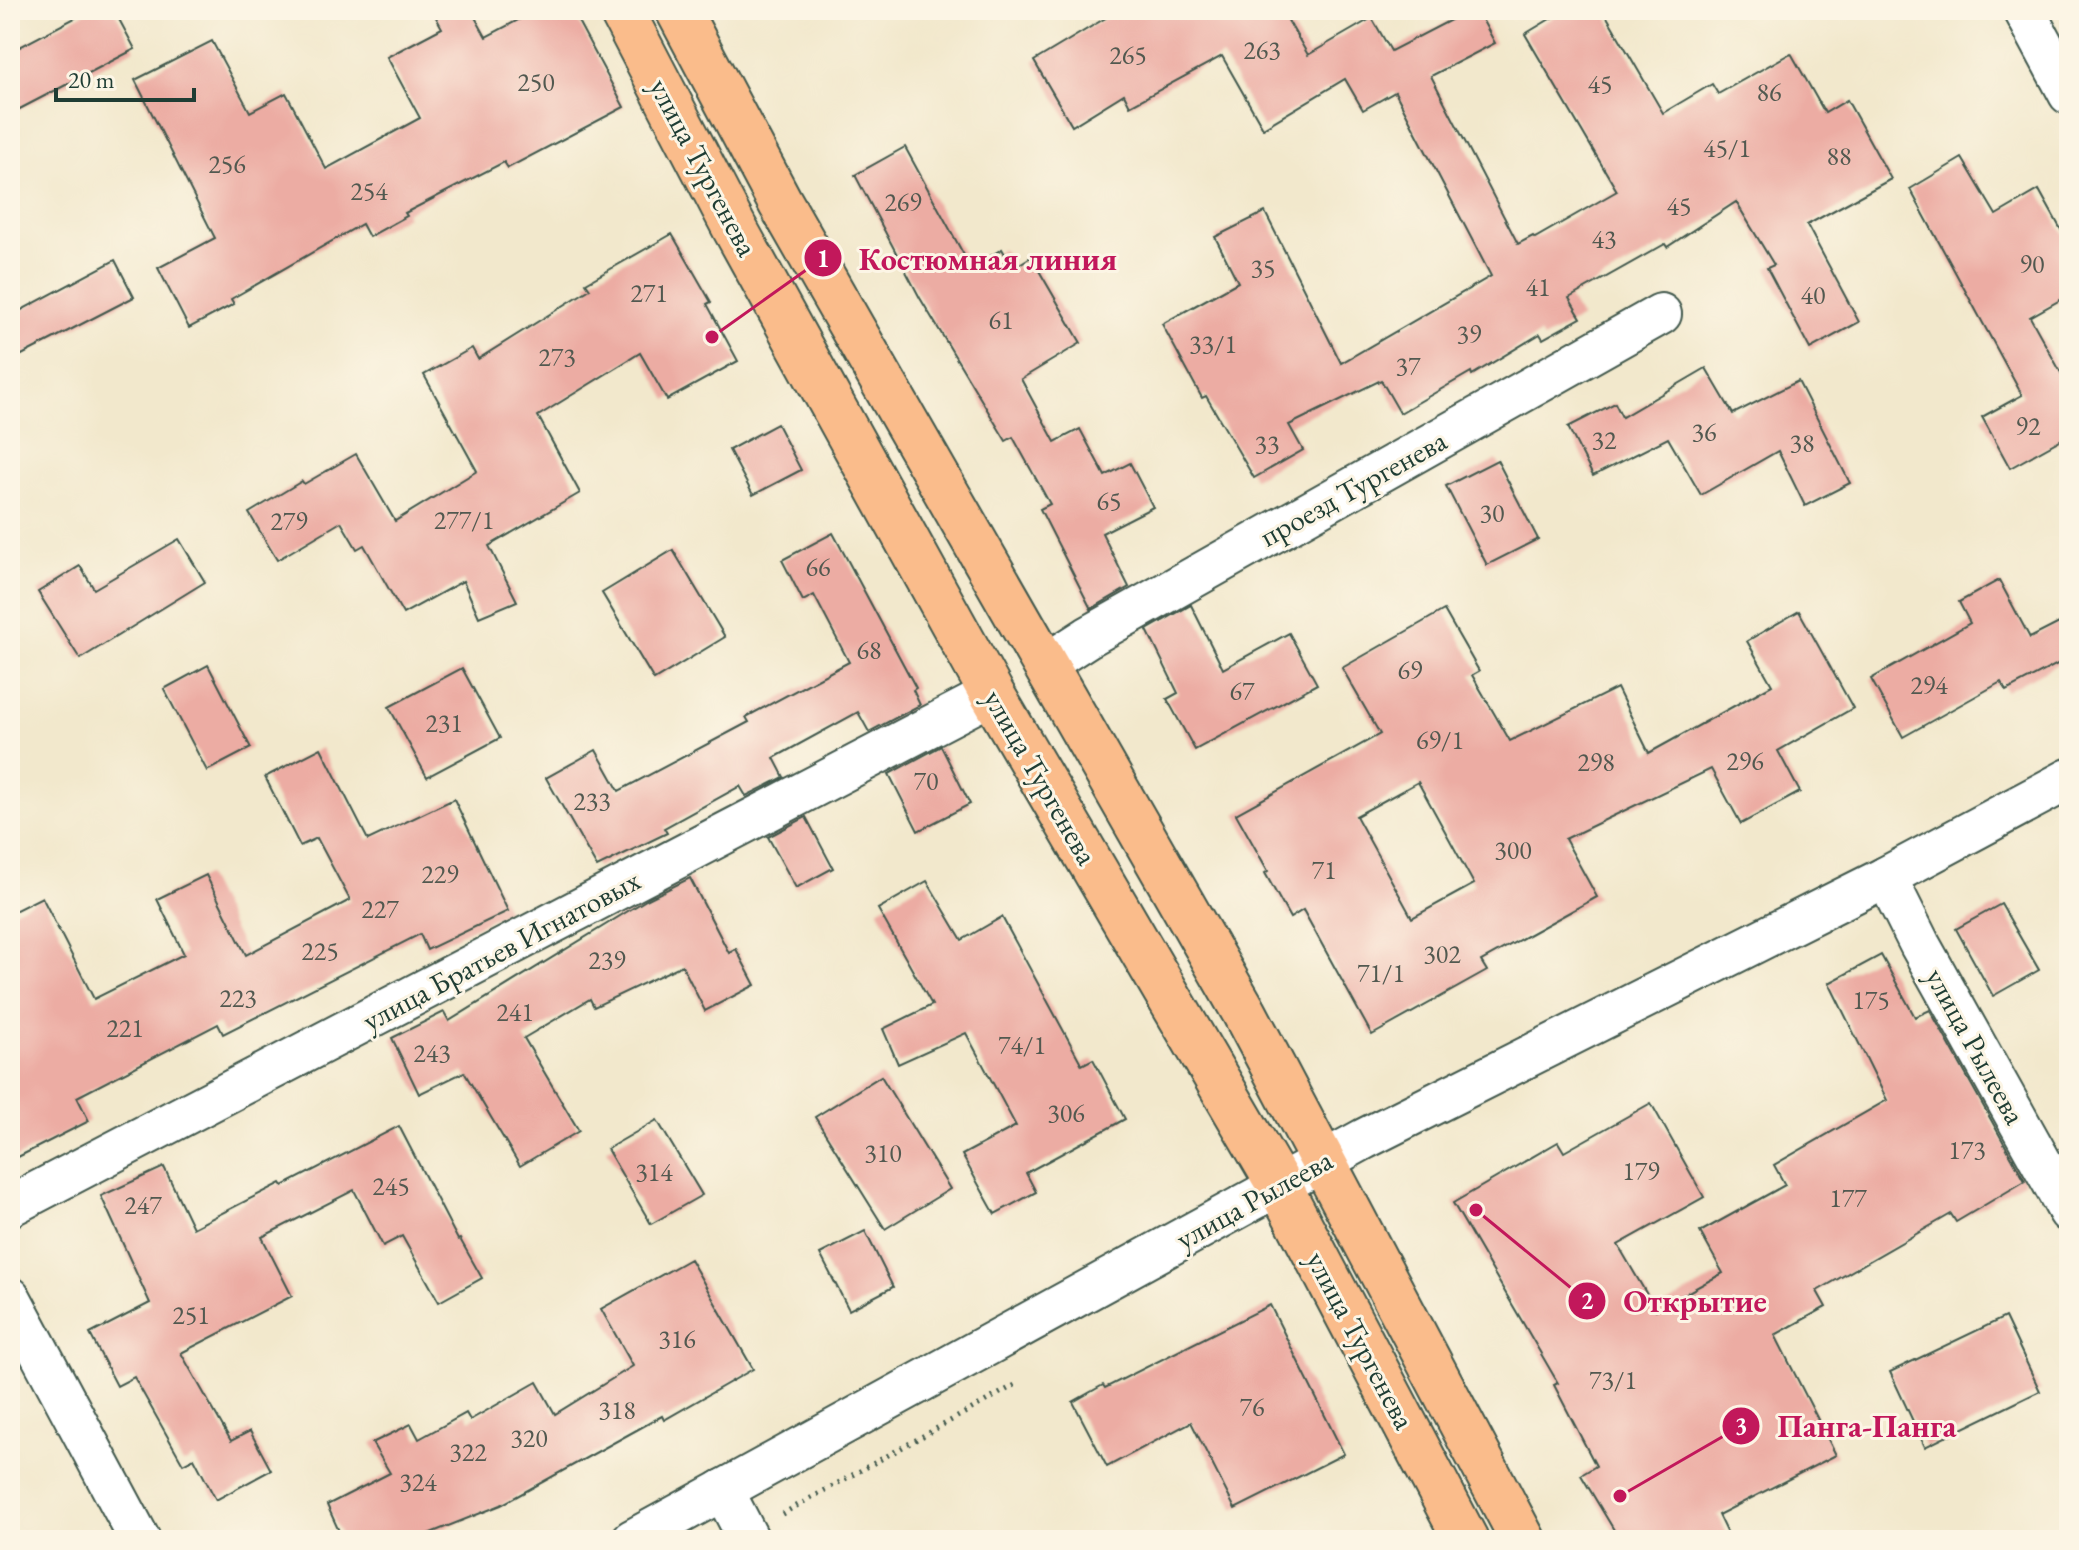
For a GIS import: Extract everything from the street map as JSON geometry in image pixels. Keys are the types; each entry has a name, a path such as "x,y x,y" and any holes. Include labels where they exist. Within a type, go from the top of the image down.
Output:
{"highway":[{"name":"улица Тургенева","path":"621,10 734,227 992,694 1279,1185 1466,1540"},
{"name":"улица Тургенева","path":"678,10 780,202 1243,1010 1523,1540"}],"street":[{"path":"2024,10 2069,94"},
{"name":"проезд Тургенева","path":"1046,664 1088,637 1661,314"},
{"name":"улица Братьев Игнатовых","path":"10,1206 992,694"},
{"name":"улица Рылеева","path":"632,1540 1364,1139 1886,877 2069,779"},
{"name":"улица Рылеева","path":"1886,877 1920,945 2069,1212"},
{"path":"10,1297 140,1540"},
{"path":"723,1490 748,1537"}],"path":[{"path":"748,1537 1021,1382"}],"building":[{"path":"90,10 114,10 135,49 10,114 10,52"},
{"path":"432,10 471,10 486,37 537,10 572,10 624,107 508,168 504,162 405,213 407,216 369,237 362,224 231,299 234,304 189,328 158,268 215,238 135,80 212,41 250,112 286,93 326,169 420,118 387,57 442,28"},
{"path":"1119,10 1282,10 1308,55 1372,18 1391,51 1470,10 1477,10 1495,43 1431,76 1518,244 1533,236 1535,238 1617,191 1525,34 1565,10 1603,10 1663,113 1712,84 1718,94 1791,53 1825,113 1847,100 1891,179 1807,225 1859,322 1810,349 1767,268 1774,265 1736,202 1667,247 1665,244 1569,298 1581,318 1543,339 1540,334 1400,413 1381,380 1289,425 1303,450 1254,478 1206,396 1202,398 1162,324 1238,282 1215,237 1265,212 1341,363 1491,276 1395,92 1363,110 1345,79 1263,128 1222,56 1130,106 1124,94 1072,126 1034,61"},
{"path":"905,147 971,268 1002,249 1013,268 1031,257 1081,343 1021,379 1055,442 1080,429 1105,476 1130,463 1153,507 1102,533 1129,587 1091,609 1040,509 1050,504 1013,437 1006,441 920,298 855,175"},
{"path":"1962,158 1996,215 2039,190 2069,244 2069,295 2030,317 2069,387 2069,435 2010,468 1982,417 2022,395 1910,189"},
{"path":"672,234 711,302 707,304 738,361 667,400 640,353 538,416 580,493 489,546 517,601 479,617 463,581 403,614 364,545 357,549 341,522 277,560 249,513 302,481 304,484 356,454 395,521 477,471 424,375 472,348 478,359 590,289 586,283"},
{"path":"115,260 134,297 10,361 10,316"},
{"path":"1706,368 1733,414 1798,381 1850,483 1805,506 1778,451 1701,495 1668,438 1593,476 1568,427 1615,403 1622,417"},
{"path":"777,424 801,470 753,495 729,450"},
{"path":"1497,460 1538,539 1487,565 1446,486"},
{"path":"833,533 916,688 913,690 920,705 869,732 858,712 774,758 784,777 746,796 740,786 664,828 667,833 597,867 546,778 596,750 619,791 749,722 746,717 849,662 814,595 803,601 782,560"},
{"path":"179,539 205,582 80,659 38,592 80,566 94,589"},
{"path":"673,550 725,637 654,680 602,593"},
{"path":"1999,580 2030,638 2069,618 2069,658 2006,691 2001,682 1903,737 1871,679 1970,623 1959,602"},
{"path":"1191,605 1223,669 1289,633 1317,684 1195,750 1167,699 1178,693 1147,630"},
{"path":"1444,610 1479,671 1472,675 1510,741 1617,688 1649,753 1772,685 1747,641 1799,611 1853,708 1778,751 1800,792 1741,824 1711,769 1565,839 1597,897 1481,961 1487,971 1372,1035 1303,910 1290,918 1236,814 1380,734 1342,668","holes":["1418,782 1474,884 1412,918 1356,816"]},
{"path":"208,665 251,748 207,771 164,689"},
{"path":"462,668 500,738 427,777 389,707"},
{"path":"941,746 970,804 918,831 889,774"},
{"path":"321,748 368,840 454,799 508,911 427,950 420,934 223,1034 218,1024 77,1097 89,1121 10,1161 10,913 42,897 94,999 184,954 157,899 206,875 246,955 350,900 317,838 300,846 265,777"},
{"path":"806,817 833,868 796,888 768,837"},
{"path":"690,878 729,953 736,949 755,985 705,1011 682,965 594,1007 590,999 524,1038 579,1131 520,1166 464,1072 419,1094 392,1038 444,1012 449,1021 646,900"},
{"path":"927,881 962,940 1002,917 1082,1065 1093,1059 1125,1119 1026,1173 1036,1192 995,1214 962,1155 1016,1126 966,1033 898,1064 883,1029 932,1005 878,909"},
{"path":"2001,904 2039,970 1993,996 1956,929"},
{"path":"1881,955 1915,1017 1930,1010 2025,1181 1956,1222 1951,1214 1817,1291 1826,1307 1775,1335 1836,1455 1718,1515 1730,1540 1620,1540 1581,1475 1596,1466 1554,1385 1558,1383 1453,1203 1558,1142 1564,1152 1651,1103 1704,1197 1618,1245 1656,1310 1723,1273 1700,1232 1785,1185 1774,1165 1887,1100 1829,983"},
{"path":"881,1076 950,1189 885,1229 815,1117"},
{"path":"657,1120 702,1195 651,1224 607,1149"},
{"path":"399,1126 458,1240 482,1278 439,1302 402,1236 383,1246 354,1190 262,1237 292,1296 181,1353 231,1441 250,1431 271,1470 216,1500 194,1458 183,1464 134,1377 117,1386 90,1334 150,1303 101,1196 164,1167 193,1228"},
{"path":"865,1231 893,1287 849,1310 820,1254"},
{"path":"690,1259 753,1369 664,1420 662,1416 501,1505 413,1540 343,1540 327,1505 390,1473 372,1443 411,1424 419,1439 466,1413 470,1420 537,1382 555,1414 633,1366 601,1309"},
{"path":"1270,1305 1344,1454 1235,1509 1191,1422 1107,1467 1073,1402"},
{"path":"2005,1317 2040,1391 1925,1447 1890,1372"}],"place":[{"name":"Костюмная линия","path":"712,337"},
{"name":"Открытие","path":"1476,1210"},
{"name":"Панга-Панга","path":"1620,1496"}]}
